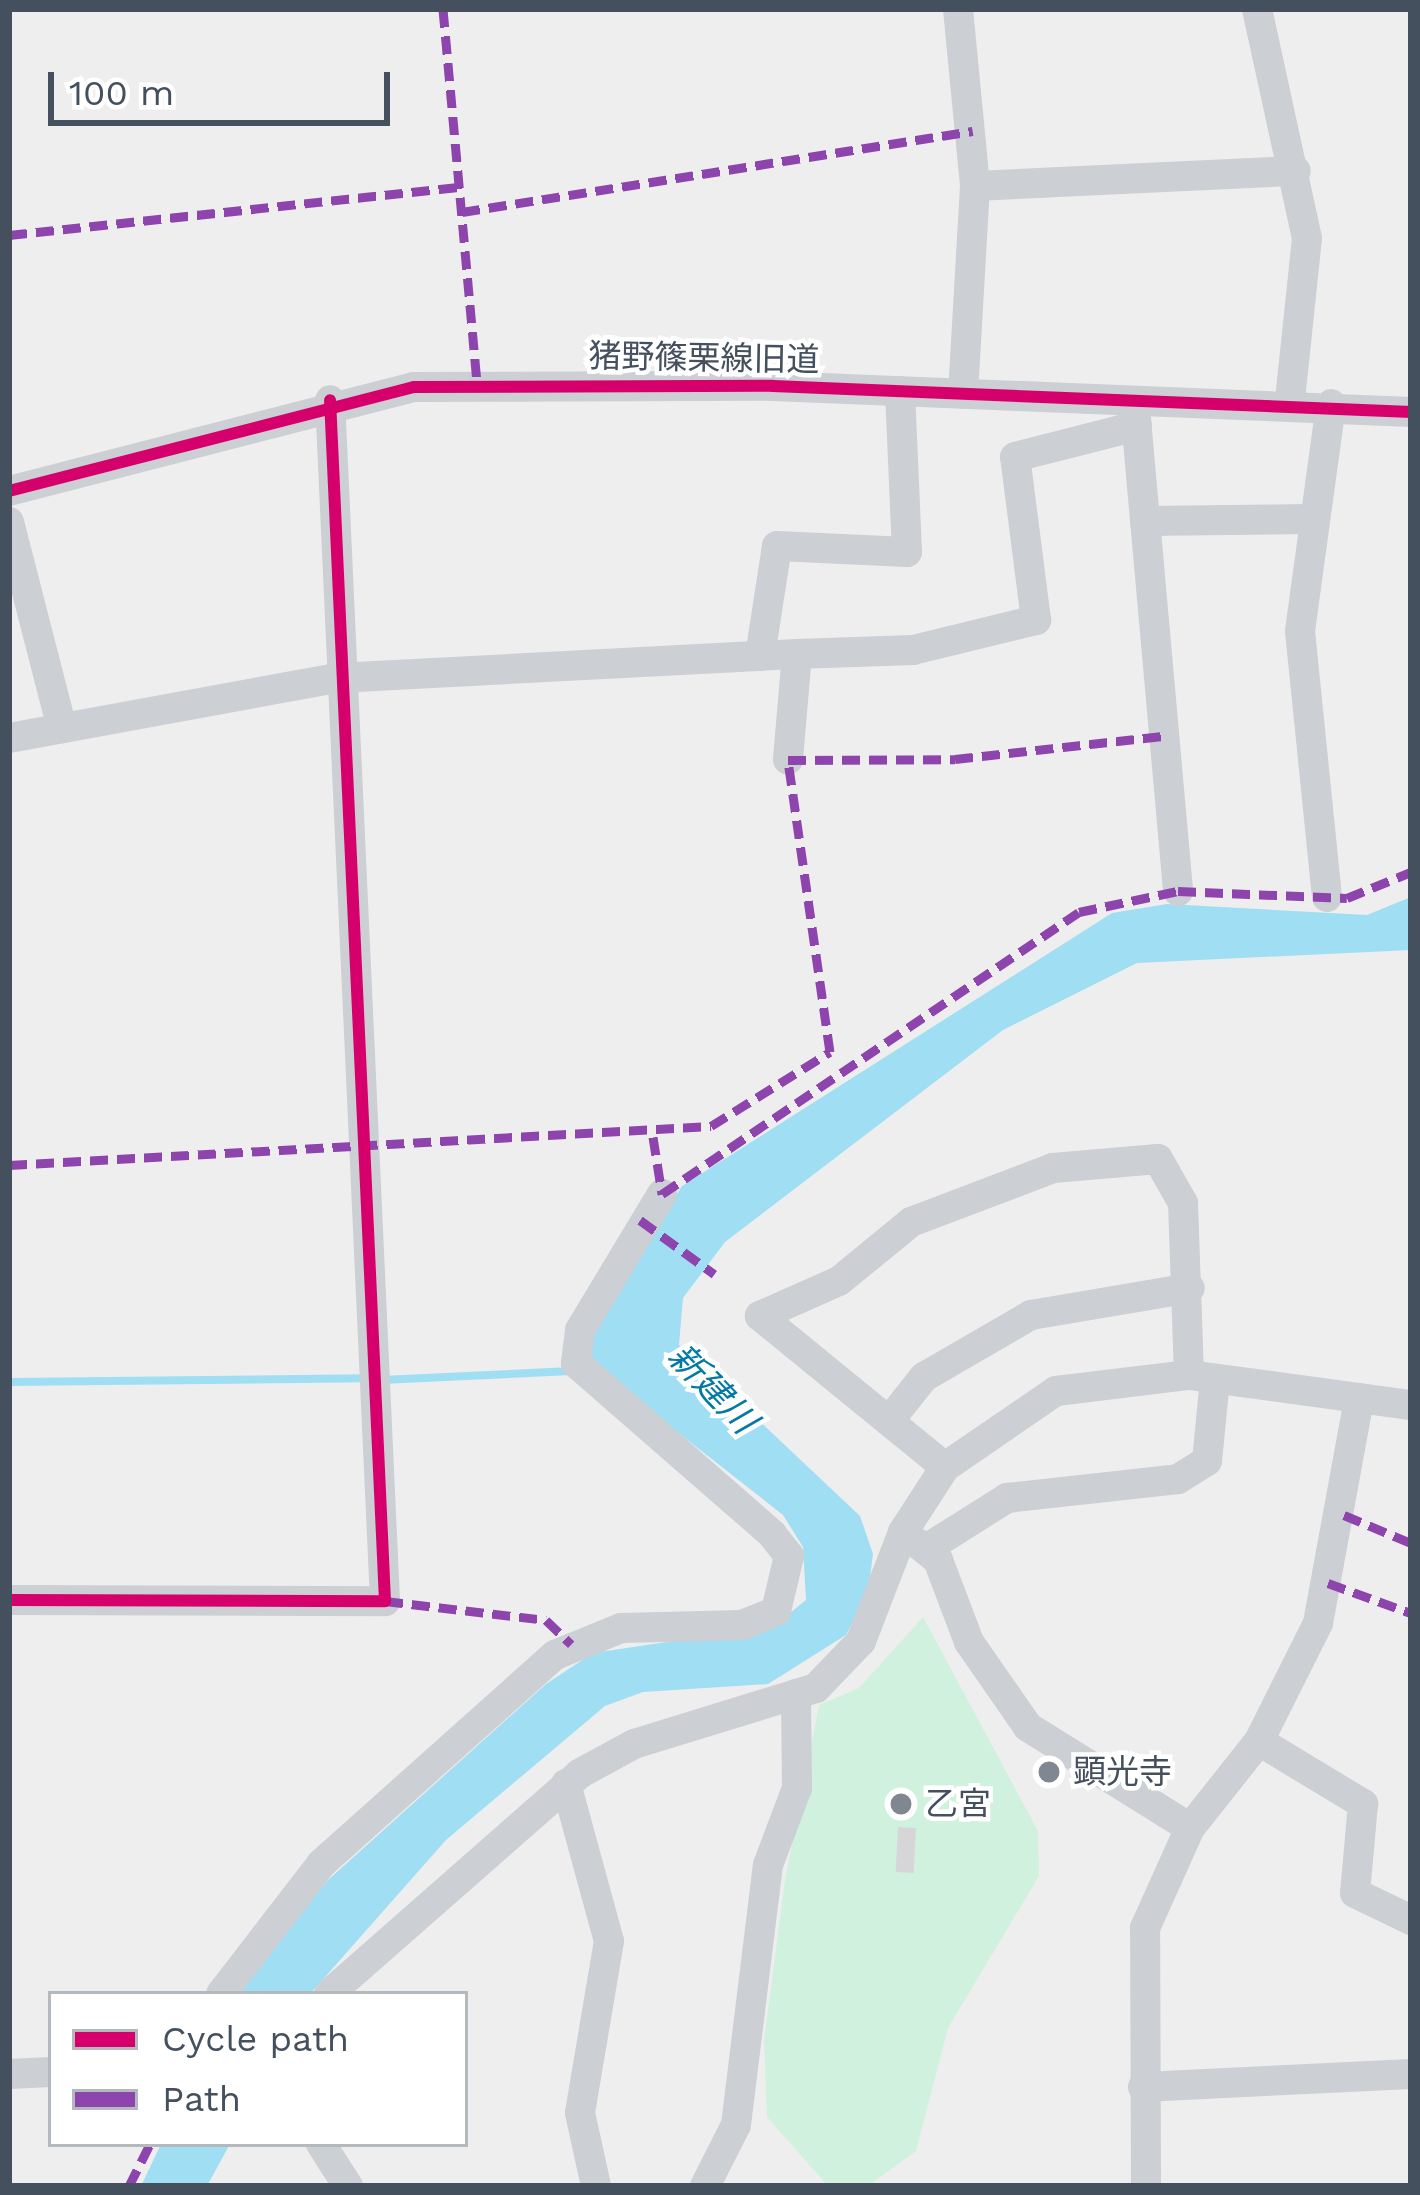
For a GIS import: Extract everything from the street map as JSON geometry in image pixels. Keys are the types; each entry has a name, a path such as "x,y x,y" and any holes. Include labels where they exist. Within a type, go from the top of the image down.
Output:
{"street":[{"path":"958,9 975,186 963,394"},
{"path":"1257,9 1307,238 1290,400"},
{"path":"975,186 1296,171"},
{"name":"猪野篠栗線旧道","path":"9,490 330,400 543,382 963,394 1135,411 1290,400 1411,412"},
{"path":"760,656 777,546 908,552 900,391"},
{"path":"9,1600 385,1601 337,678 330,400"},
{"path":"1327,897 1300,631 1331,404"},
{"path":"9,738 337,678 913,650 1036,620 1016,457 1135,411 1178,891"},
{"path":"1145,521 1314,519"},
{"path":"9,523 62,728"},
{"path":"788,760 797,654"},
{"path":"914,1540 1007,1498 1178,1479 1207,1461 1183,1203 1158,1159 1053,1168 911,1222 839,1281 760,1316 945,1467"},
{"path":"223,1991 321,1864 555,1655 621,1628 742,1624 776,1611 789,1581 781,1545 576,1363 580,1330 662,1194"},
{"path":"889,1421 924,1377 1031,1315 1190,1288"},
{"path":"332,1991 566,1784 634,1744 796,1694 861,1641 914,1540 945,1467 1055,1391 1202,1377 1411,1405"},
{"path":"1146,2186 1145,1928 1190,1828 1259,1741 1318,1623 1358,1399"},
{"path":"914,1540 969,1642 1028,1727 1190,1828"},
{"path":"705,2186 736,2125 768,1864 796,1788 796,1694"},
{"path":"1259,1741 1363,1804 1355,1893 1411,1920"},
{"path":"566,1784 609,1941 580,2113 596,2186"},
{"path":"9,2074 48,2072"},
{"path":"1143,2087 1411,2074"},
{"path":"323,2147 347,2186"}],"green space":[{"path":"923,1617 1038,1831 1039,1876 948,2028 916,2151 868,2186 828,2186 767,2117 764,2041 785,1880 819,1705 859,1688"}],"water":[{"name":"新建川","path":"1411,897 1411,950 1137,963 1003,1030 725,1242 683,1298 679,1345 860,1516 873,1554 868,1593 846,1635 768,1684 643,1692 605,1706 446,1840 313,1991 237,1991 328,1880 546,1684 593,1653 774,1626 806,1600 803,1547 783,1515 588,1362 591,1335 682,1186 1112,913 1167,904 1367,915"},
{"path":"160,2147 228,2147 207,2186 141,2186"}],"building":[{"path":"898,1827 916,1828 914,1873 896,1872"}],"waterway":[{"path":"382,1380 576,1371"},
{"path":"9,1382 367,1378"}],"marked path":[{"path":"443,9 477,384"},
{"path":"462,212 973,131"},
{"path":"9,235 458,187"},
{"path":"9,1165 711,1126 830,1052 788,760 955,759 1163,736"},
{"path":"662,1194 1079,912 1178,891 1347,898 1411,872"},
{"path":"653,1137 662,1194"},
{"path":"640,1220 714,1274"},
{"path":"1344,1515 1411,1543"},
{"path":"1328,1583 1411,1613"},
{"path":"385,1601 546,1620 571,1644"},
{"path":"129,2186 148,2147"}],"cycle path":[{"path":"9,491 414,387 773,386 1411,412"},
{"path":"9,1600 385,1601 330,400"}],"place":[{"name":"顕光寺","path":"1049,1772"},
{"name":"乙宮","path":"901,1804"}]}
